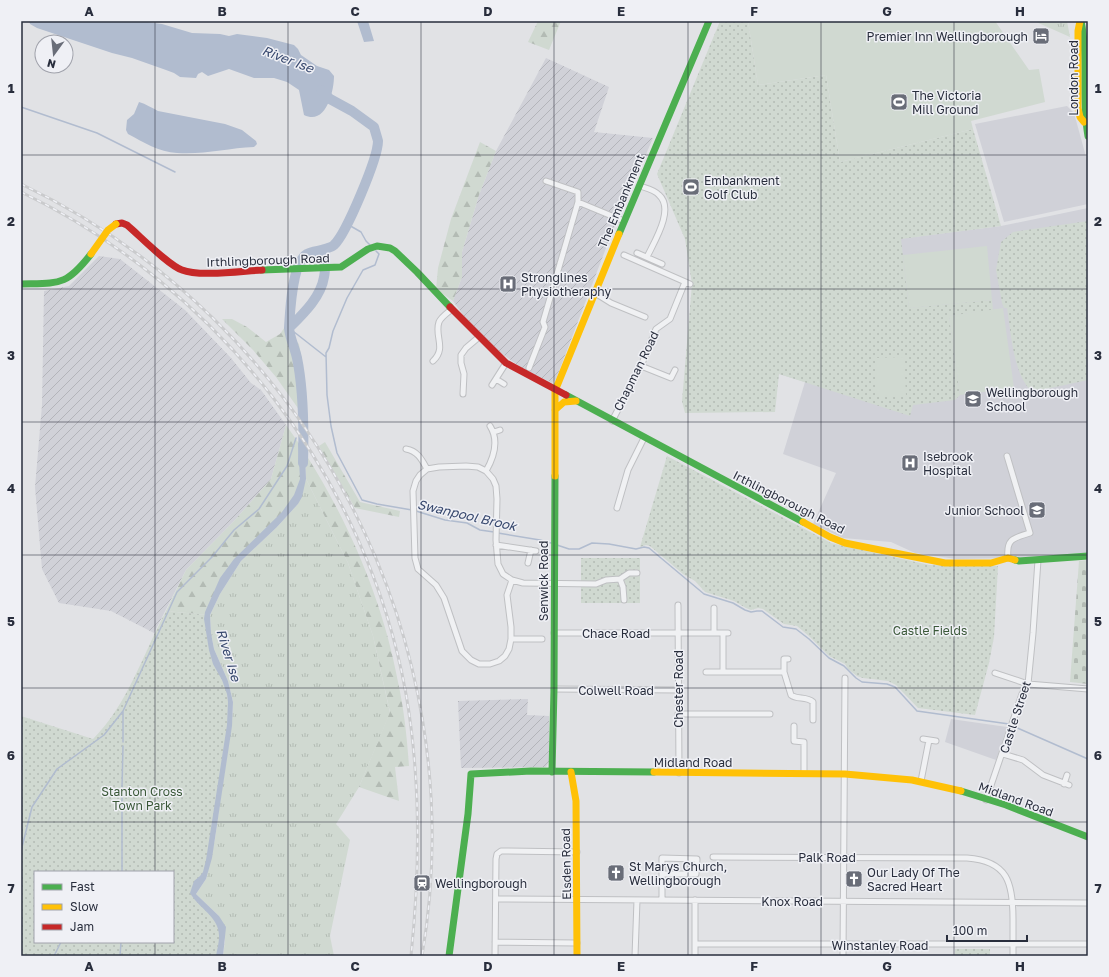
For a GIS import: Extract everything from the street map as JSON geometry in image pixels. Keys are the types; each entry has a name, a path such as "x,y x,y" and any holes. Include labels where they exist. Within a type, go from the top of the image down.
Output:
{"main road":[{"name":"The Embankment","path":"555,391 624,221 709,21"},
{"name":"London Road","path":"1080,21 1084,30 1086,52 1084,122 1088,136"},
{"name":"Irthlingborough Road","path":"21,284 63,282 71,278 79,270 108,230 116,224 122,223 128,225 173,265 190,273 197,274 280,269 318,270 341,267 368,249 377,246 390,248 417,272 506,363 555,391 578,401 612,421 830,537 845,542 945,563 991,563 1008,558 1019,561 1088,556"},
{"name":"Senwick Road","path":"552,772 554,689 555,391"},
{"path":"555,410 564,402 570,400 578,401"},
{"name":"Midland Road","path":"449,956 468,814 471,774 552,772 845,774 921,782 975,795 1088,837"},
{"name":"Elsden Road","path":"571,772 576,801 577,956"}],"street":[{"path":"529,368 545,327 543,322 578,202 578,192 546,181"},
{"path":"640,186 659,194 665,201 666,210 664,218 648,257"},
{"path":"578,202 624,221"},
{"path":"637,253 662,264"},
{"name":"Chapman Road","path":"612,421 641,366 656,329 670,319 687,283 624,255"},
{"path":"595,294 611,303 645,317"},
{"path":"433,361 438,357 440,346 438,329 439,321 452,309"},
{"path":"463,394 464,374 461,363 461,355 466,348 479,337"},
{"path":"492,385 506,363"},
{"path":"641,366 671,378 675,370"},
{"path":"496,379 504,384"},
{"path":"486,471 494,455 494,432 490,426"},
{"path":"494,432 500,430"},
{"path":"618,508 628,470 644,438"},
{"path":"406,449 412,450 417,454 427,469"},
{"path":"1007,456 1030,533 1012,539 1008,547 1008,558"},
{"path":"512,580 507,595 511,627 509,649 505,656 499,661 490,664 479,664 470,660 462,651 444,598 436,585 418,569 415,558 413,491 416,481 427,469 439,467 478,467 486,471 493,479 496,486 497,499 496,543 498,564 504,574 512,580 523,583 596,584 606,580 620,579 629,573 637,573"},
{"path":"496,543 533,551 528,563"},
{"name":"Castle Street","path":"986,800 1003,754 1022,694 1028,684 1038,560"},
{"path":"620,579 624,587 624,600"},
{"name":"Chester Road","path":"678,605 678,772"},
{"path":"714,608 714,633"},
{"name":"Chace Road","path":"554,633 725,633 723,672"},
{"path":"511,639 542,639"},
{"path":"788,659 784,660 784,672 791,696 795,698 807,698 813,702 813,720"},
{"path":"706,672 784,672"},
{"path":"995,673 1028,684 1088,689"},
{"path":"843,956 845,678"},
{"name":"Colwell Road","path":"554,689 678,690"},
{"path":"678,714 770,714"},
{"path":"794,726 794,741 804,742 804,773"},
{"path":"923,739 936,741"},
{"path":"921,782 929,740"},
{"path":"1003,754 1023,760 1038,772 1066,784 1067,775"},
{"path":"495,956 497,854 501,851 577,852"},
{"name":"Palk Road","path":"712,857 967,858 983,860 991,863 1004,874 1009,882 1013,902 1013,956"},
{"path":"662,874 696,874 697,859 662,858 662,874 662,900"},
{"name":"Knox Road","path":"496,899 1088,903"},
{"path":"635,956 637,900"},
{"path":"695,900 695,956"},
{"path":"495,942 577,943"},
{"name":"Winstanley Road","path":"695,944 1088,944"}],"shaded area":[{"path":"546,58 609,87 594,132 653,138 611,235 556,379 552,383 522,368 501,353 471,326 453,301 462,277 462,252 479,195 496,151"},
{"path":"1067,106 1074,113 1088,164 1088,204 1004,222 975,124"},
{"name":"Wellingborough School","path":"1088,208 1088,553 1025,558 956,559 915,553 891,542 843,538 813,524 836,473 783,454 805,382 779,374 850,245 1001,226"},
{"path":"99,256 120,259 185,310 231,358 251,383 261,390 286,425 271,479 234,521 186,570 154,633 111,611 59,603 42,569 35,487 42,405 44,291 69,286"},
{"path":"528,699 527,715 549,716 549,762 546,767 461,768 458,701"},
{"path":"951,719 1007,727 996,760 945,742"}],"green space":[{"path":"538,21 561,21 549,50 528,42"},
{"path":"720,21 748,21 758,85 826,75 840,162 973,129 1001,226 901,239 909,308 992,300 993,310 949,316 960,395 955,400 913,405 910,416 779,374 775,412 685,413 682,401 692,284 685,239 657,174"},
{"name":"The Victoria Mill Ground","path":"748,21 995,21 1029,70 1039,69 1045,102 971,121 973,129 840,162 826,75 758,85"},
{"path":"1034,21 1067,21 1070,37"},
{"path":"480,142 496,151 479,195 462,252 462,277 453,301 436,289 438,268 451,219"},
{"path":"1088,221 1088,380 1032,392 1021,375 1017,364 1007,308 1004,308 1002,303 996,270 1001,242 1013,232"},
{"path":"987,246 992,300 909,308 903,255"},
{"path":"1003,308 1014,388 960,395 949,316"},
{"path":"222,319 232,319 247,327 266,342 280,334 289,321 292,325 295,340 299,344 302,361 299,374 303,376 307,421 276,377 253,350"},
{"path":"904,357 906,397 877,397 876,358"},
{"path":"286,425 298,442 303,455 302,480 294,504 240,558 207,615 166,611 186,570 234,521 271,479"},
{"path":"325,442 360,502 400,511 399,517 355,508 319,446"},
{"path":"305,453 336,506 350,534 374,592 392,652 404,713 409,766 395,767 399,801 359,787 390,712 373,636 348,563 306,479"},
{"name":"Castle Fields","path":"667,456 831,543 929,565 998,566 994,637 989,663 975,715 918,708 896,685 888,681 857,676 848,669 845,664 829,656 797,626 784,624 763,609 758,608 751,610 734,601 705,592 695,581 683,574 650,546 646,545 640,547"},
{"path":"306,479 348,563 373,636 390,713 359,787 336,824 350,840 330,936 334,956 223,956 225,941 219,916 196,894 206,879 215,839 232,722 233,702 228,681 214,649 210,615 220,594 241,561 277,527 298,504"},
{"path":"581,558 640,558 640,603 581,603"},
{"path":"1088,560 1088,684 1070,682 1079,561"},
{"name":"Stanton Cross Town Park","path":"166,611 207,615 208,636 225,676 231,723 205,876 192,896 223,928 219,956 21,956 21,716 93,739 116,710 134,678"},
{"path":"955,949 990,949 990,956 955,956"}],"water":[{"path":"29,21 140,21 162,24 192,33 220,34 229,36 237,34 267,38 294,45 301,55 317,66 329,70 334,76 334,82 327,105 318,116 312,117 304,115 299,90 287,82 274,78 254,78 229,69 208,76 202,72 198,74 196,78 180,77 174,73 132,58 74,40 74,34 55,34 30,24"},
{"path":"357,21 368,21 374,41 364,42"},
{"path":"139,102 158,111 225,124 242,130 256,141 257,144 254,147 196,153 177,153 158,149 128,134 126,130 127,120 134,114"},
{"path":"298,442 305,453 306,479 302,497 298,504 277,527 241,561 220,594 210,615 214,649 228,681 233,702 232,726 212,858 206,879 196,894 219,916 226,927 223,956 216,956 219,937 216,924 190,893 194,881 203,872 206,860 227,725 227,694 222,680 213,664 209,650 204,619 205,612 220,578 234,559 282,512 294,495 300,479"}],"waterway":[{"name":"River Ise","path":"303,463 301,384 297,358 289,328 311,305 319,291 325,274 325,249 333,246 353,212 373,163 378,141 374,127 352,111 330,99 321,90"},
{"path":"21,107 97,133 175,172"},
{"name":"Swanpool Brook","path":"347,224 361,232 370,245"},
{"name":"River Ise","path":"289,328 293,288 298,267 302,259 307,254 325,249"},
{"name":"Swanpool Brook","path":"376,251 379,254 375,265 363,270 347,298 333,331 329,348 326,353 327,395 331,426 337,453 362,500 412,510"},
{"path":"289,328 326,357"},
{"path":"123,742 123,711 177,592 212,557 234,530 259,509 287,466 296,438"},
{"name":"Swanpool Brook","path":"416,511 445,520 467,523 480,530 494,532"},
{"name":"Swanpool Brook","path":"498,533 551,543"},
{"name":"Swanpool Brook","path":"557,545 569,549 579,549 592,543 609,544 636,549 644,547 649,548 704,594 733,603 751,612 762,611 783,627 796,629 829,658 844,666 862,682 887,684 895,687 917,711 1009,724"},
{"path":"21,851 32,807 57,769 104,735 123,711"},
{"name":"Swanpool Brook","path":"1013,726 1088,759"},
{"path":"122,787 123,746"},
{"path":"122,795 122,871"},
{"path":"54,956 60,943"},
{"path":"120,956 121,943"}],"railway":[{"path":"21,184 123,244 213,318 289,406 350,503 395,609 423,721 432,838 422,956"},
{"path":"21,192 93,232 159,280 219,335 273,397 319,465 357,537 386,614 406,694 411,726 417,792 418,825 416,890 411,956"}],"traffic: fast":[{"path":"619,234 709,21"},
{"path":"1081,21 1084,50 1085,107 1088,136"},
{"path":"262,270 341,267 368,249 377,246 390,248 417,272 450,307"},
{"path":"21,284 54,283 61,281 75,272 91,254"},
{"path":"566,395 803,522"},
{"path":"552,772 555,476"},
{"path":"1015,560 1019,561 1088,556"},
{"path":"449,956 468,814 471,774 531,771 654,772"},
{"path":"961,791 1006,805 1088,837"}],"traffic: slow":[{"path":"1080,21 1078,31 1078,108 1080,117 1084,122"},
{"path":"91,254 108,230 116,224"},
{"path":"555,476 555,391 619,234"},
{"path":"555,410 564,402 576,401"},
{"path":"803,522 830,537 845,543 945,563 991,563 1008,558 1015,560"},
{"path":"571,772 576,801 577,956"},
{"path":"654,772 845,774 912,780 961,791"}],"traffic: jam":[{"path":"116,224 122,223 127,225 169,262 182,270 199,273 262,270"},
{"path":"450,307 506,363 566,395"}],"place":[{"name":"Premier Inn Wellingborough","path":"1041,36"},
{"name":"The Victoria Mill Ground","path":"899,102"},
{"name":"Embankment Golf Club","path":"691,187"},
{"name":"Stronglines Physiotheraphy","path":"508,284"},
{"name":"Wellingborough School","path":"973,399"},
{"name":"Isebrook Hospital","path":"910,463"},
{"name":"Junior School","path":"1037,510"},
{"name":"St Marys Church, Wellingborough","path":"616,873"},
{"name":"Our Lady Of The Sacred Heart","path":"854,879"},
{"name":"Wellingborough","path":"422,883"}]}
